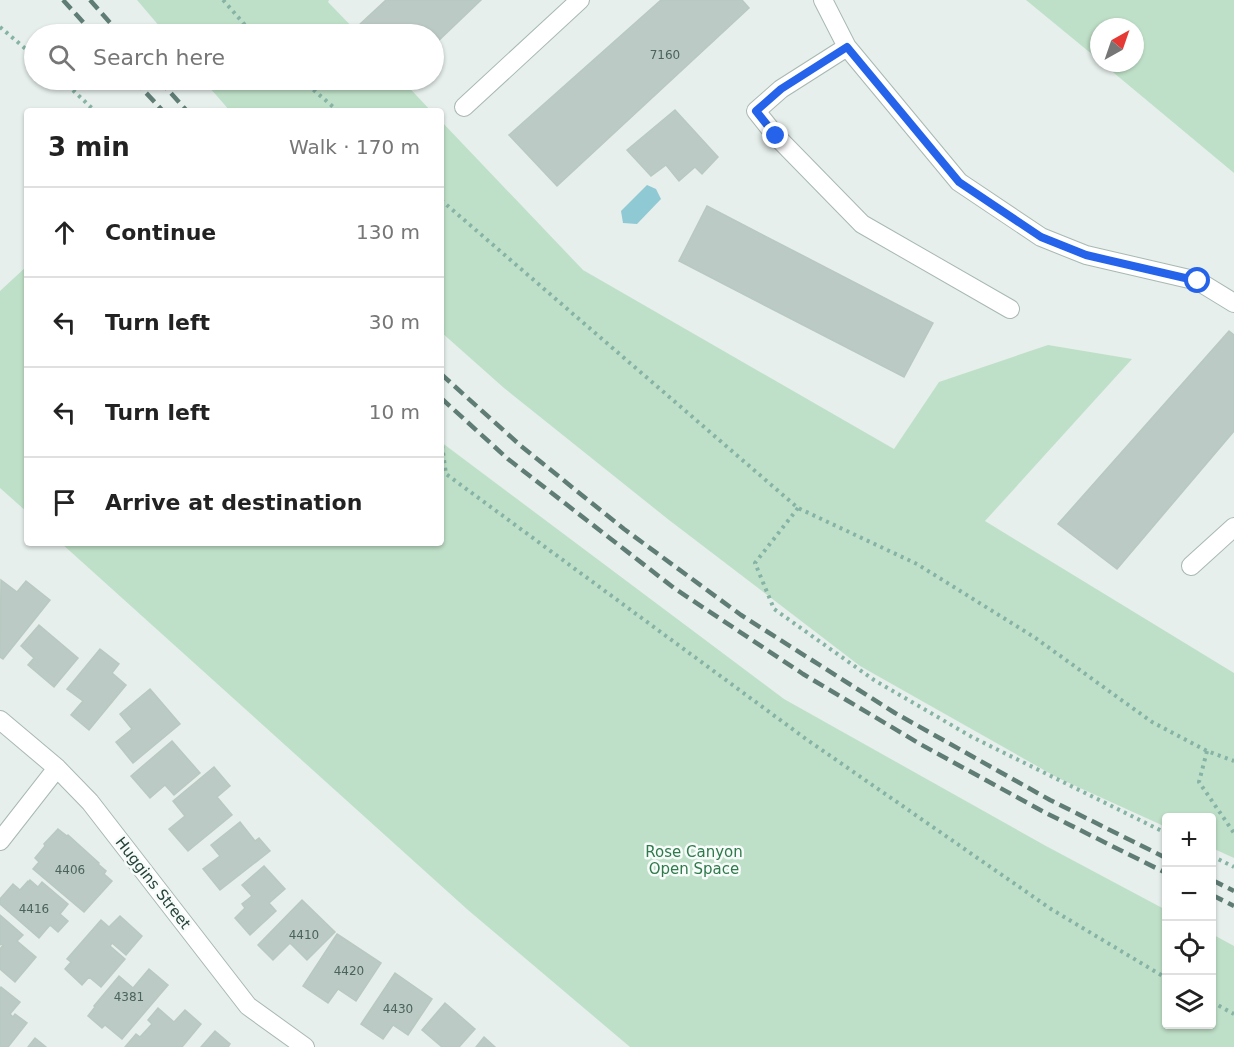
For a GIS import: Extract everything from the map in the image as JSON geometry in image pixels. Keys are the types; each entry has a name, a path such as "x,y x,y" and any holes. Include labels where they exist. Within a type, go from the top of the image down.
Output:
{"street":[{"path":"464,107 580,0"},
{"path":"823,0 847,47 959,182 1041,237 1086,255 1198,281 1234,303"},
{"path":"847,47 781,89 756,111 776,136 862,224 1010,309"},
{"path":"1191,566 1234,527"},
{"name":"Huggins Street","path":"0,720 57,768 90,802 248,1006 305,1047"},
{"path":"0,841 57,768"}],"path":[{"path":"224,0 244,24"},
{"path":"0,27 24,47"},
{"path":"73,90 92,108"},
{"path":"314,90 335,108"},
{"path":"444,203 798,508 917,564 1034,638 1152,722 1207,751 1234,761"},
{"path":"444,460 446,474 455,481 806,739 1051,909 1162,975"},
{"path":"798,508 755,563 774,609 874,680 963,732 1162,831"},
{"path":"1207,751 1199,782 1234,833"},
{"path":"1216,858 1234,867"},
{"path":"1216,1004 1234,1014"}],"green space":[{"path":"137,0 329,0 328,2 349,24 157,24"},
{"path":"1026,0 1234,0 1234,173 1113,72 1144,72 1144,18 1090,18 1090,53"},
{"path":"212,90 411,90 428,108 227,108"},
{"path":"444,124 583,270 894,449 939,382 1048,345 1132,359 985,521 1234,673 1234,858 1216,850 1216,813 1162,813 1162,825 1058,778 860,666 669,520 504,388 444,335"},
{"path":"24,269 24,509 0,488 0,291"},
{"name":"Rose Canyon Open Space","path":"444,444 784,699 1046,846 1162,908 1162,1029 1216,1029 1216,936 1234,946 1234,1047 630,1047 468,910 64,546 444,546"}],"water":[{"path":"647,185 656,189 661,199 637,224 623,223 621,211"}],"building":[{"path":"386,0 481,0 444,35 444,24 360,24"},
{"path":"661,0 742,0 749,8 557,186 509,135"},
{"path":"675,110 718,157 702,174 695,167 679,181 666,165 651,176 627,150"},
{"path":"707,206 933,323 904,377 679,261"},
{"path":"1229,331 1234,335 1234,431 1117,569 1058,524"},
{"path":"1,580 17,592 26,581 50,600 3,659 0,657"},
{"path":"39,625 78,658 54,687 28,665 34,658 21,646"},
{"path":"100,649 119,664 112,673 126,685 89,730 71,715 83,701 67,689"},
{"path":"150,689 180,724 133,763 116,742 132,729 120,714"},
{"path":"172,741 200,773 174,795 165,785 150,798 131,776"},
{"path":"214,767 230,786 217,797 232,815 188,851 169,829 185,816 173,801"},
{"path":"240,822 255,841 259,838 270,851 220,890 203,869 220,856 211,845"},
{"path":"58,829 99,863 106,871 104,874 112,881 84,912 33,869 39,862 35,858"},
{"path":"264,866 285,889 269,903 276,911 250,935 235,918 245,908 242,904 252,896 242,885"},
{"path":"30,880 38,887 42,882 68,904 60,914 68,921 58,932 50,925 39,938 0,904 0,899 13,884 20,890"},
{"path":"302,900 335,932 307,960 290,943 273,960 258,945"},
{"path":"0,915 23,935 17,941 36,957 15,982 0,969 0,949 3,945 0,945"},
{"path":"120,916 142,936 126,955 112,943 110,946 125,959 101,987 89,977 82,985 65,969 71,962 67,959 101,920 109,927"},
{"path":"337,934 381,963 356,1001 338,989 328,1003 303,986"},
{"path":"149,969 168,985 122,1039 105,1025 102,1028 88,1016 119,976 133,988"},
{"path":"395,973 432,999 408,1035 393,1025 383,1039 361,1024"},
{"path":"1,987 20,1002 10,1014 13,1017 15,1014 27,1023 8,1047 0,1047"},
{"path":"445,1003 475,1029 459,1047 442,1047 422,1030"},
{"path":"158,1008 174,1022 185,1010 201,1024 182,1047 125,1047 136,1034 140,1037 152,1024 148,1020"},
{"path":"215,1031 230,1044 228,1047 201,1047"},
{"path":"484,1037 495,1047 476,1047"},
{"path":"35,1038 46,1047 28,1047"}],"railway":[{"path":"63,0 85,24"},
{"path":"90,0 111,24"},
{"path":"143,90 160,108"},
{"path":"168,90 184,108"},
{"path":"444,377 521,446 624,529 741,615 895,713 1050,800 1162,856"},
{"path":"444,401 508,459 674,588 803,674 920,744 1044,812 1162,871"},
{"path":"1216,882 1234,891"},
{"path":"1216,897 1234,906"}],"route":[{"path":"776,136 756,111 781,89 847,47 959,182 1041,237 1086,255 1198,281"}]}
